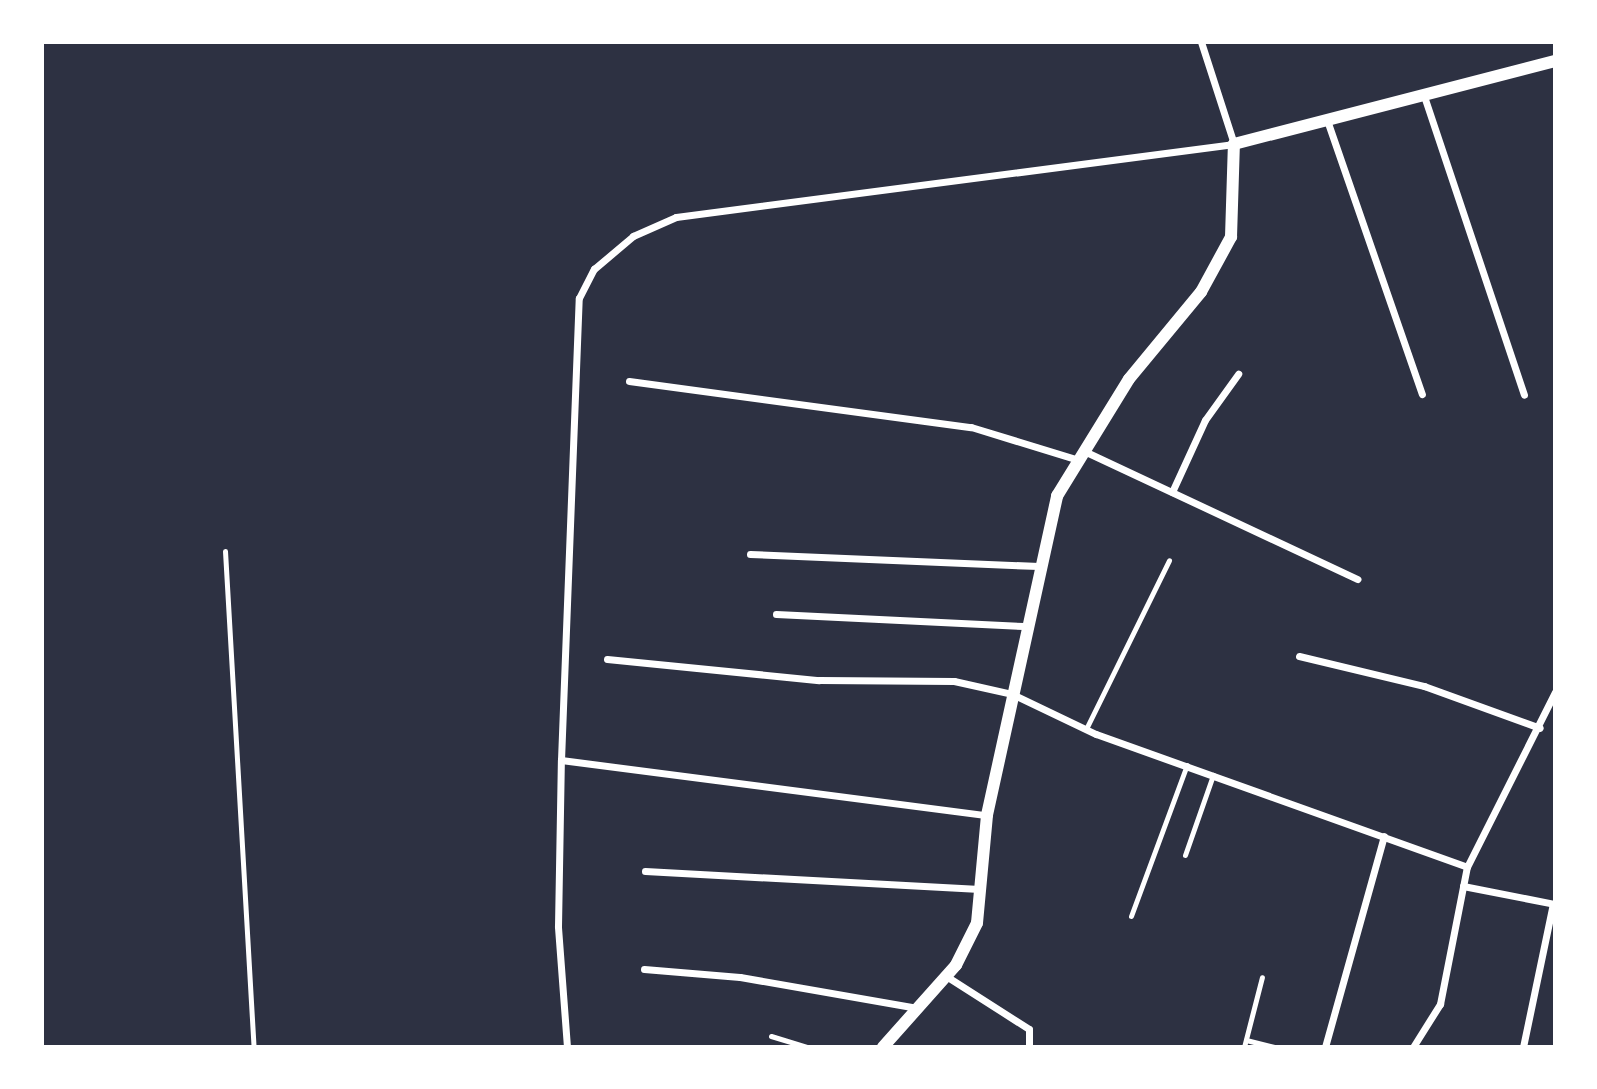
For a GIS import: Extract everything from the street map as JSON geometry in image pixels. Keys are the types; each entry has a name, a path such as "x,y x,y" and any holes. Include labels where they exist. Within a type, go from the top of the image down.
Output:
{"street":[{"path":"883,1047 946,976 977,923 987,815 1024,626 1057,496 1129,379 1201,292 1231,237 1234,144 1201,42"},
{"path":"567,1047 558,926 561,760 579,298 594,269 633,236 676,218 1234,144 1328,123 1555,61"},
{"path":"1424,96 1524,395"},
{"path":"1328,123 1422,394"},
{"path":"1172,492 1205,421 1238,374"},
{"path":"629,381 971,427 1082,455 1172,492 1357,579"},
{"path":"750,554 1039,566"},
{"path":"776,614 1024,626"},
{"path":"1298,656 1424,686 1540,728"},
{"path":"607,659 819,680 954,681 1012,694 1086,729 1467,867"},
{"path":"1413,1047 1440,1003 1467,867 1540,728 1555,692"},
{"path":"561,760 987,815"},
{"path":"1325,1047 1384,836"},
{"path":"645,871 980,890"},
{"path":"1464,886 1554,904 1523,1047"},
{"path":"644,970 740,977 917,1008"},
{"path":"946,976 1030,1029 1029,1047"}],"lane":[{"path":"225,551 254,1047"},
{"path":"1086,729 1169,560"},
{"path":"1132,916 1187,764"},
{"path":"1185,855 1214,774"},
{"path":"1262,977 1245,1044 1274,1047"},
{"path":"771,1036 808,1047"}]}
